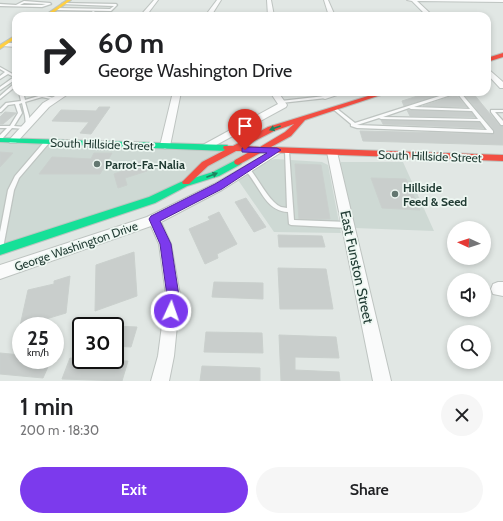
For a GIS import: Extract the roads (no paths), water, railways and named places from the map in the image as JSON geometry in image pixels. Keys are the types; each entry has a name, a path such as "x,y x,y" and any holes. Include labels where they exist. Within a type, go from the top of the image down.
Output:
{"street":[{"path":"146,12 156,0"},
{"path":"211,12 219,0"},
{"path":"269,0 270,12"},
{"path":"326,0 330,12"},
{"path":"409,0 469,0 503,2"},
{"path":"413,0 426,12"},
{"path":"2,46 12,39"},
{"path":"2,46 12,45"},
{"path":"491,59 503,55"},
{"path":"491,74 503,86"},
{"path":"13,141 46,105 61,96"},
{"path":"165,146 177,96"},
{"path":"204,148 282,104 277,96"},
{"path":"184,184 205,164 271,129 375,96"},
{"path":"0,249 152,200 184,184 216,174 288,134 302,120"},
{"name":"South Hillside Street","path":"0,139 13,141 503,158"},
{"name":"George Washington Drive","path":"4,271 154,219 218,187 247,169 282,151"},
{"name":"East Funston Street","path":"332,152 382,381"},
{"path":"154,219 166,244 173,296 166,356 160,381"},
{"path":"0,282 4,271"}],"lane":[{"path":"15,6 28,0"},
{"path":"59,7 84,1 92,2"},
{"path":"96,2 110,1"},
{"path":"0,5 43,6 50,4 24,2"},
{"path":"116,5 110,10 59,7 116,5"},
{"path":"59,7 94,12"},
{"path":"0,68 12,74"},
{"path":"1,77 8,72"},
{"path":"0,89 12,80"},
{"path":"0,98 12,88"},
{"path":"0,127 11,128 26,126 27,116 22,96"},
{"path":"0,111 7,104 18,103 42,96 56,99"},
{"path":"353,125 444,96"},
{"path":"336,109 357,127 491,132 461,96"},
{"path":"282,104 325,97"},
{"path":"0,139 11,128 20,113 18,103"},
{"path":"406,108 473,110"},
{"path":"503,111 492,111 503,124"},
{"path":"17,118 27,116"},
{"path":"377,118 481,120"},
{"path":"0,249 3,220 11,190 17,177 47,142"},
{"path":"282,151 291,222 348,225"},
{"path":"247,169 254,176 274,206 279,209 290,210"}],"place":[{"name":"Parrot-Fa-Nalia","path":"97,164"},
{"name":"Hillside Feed & Seed","path":"395,194"}]}
